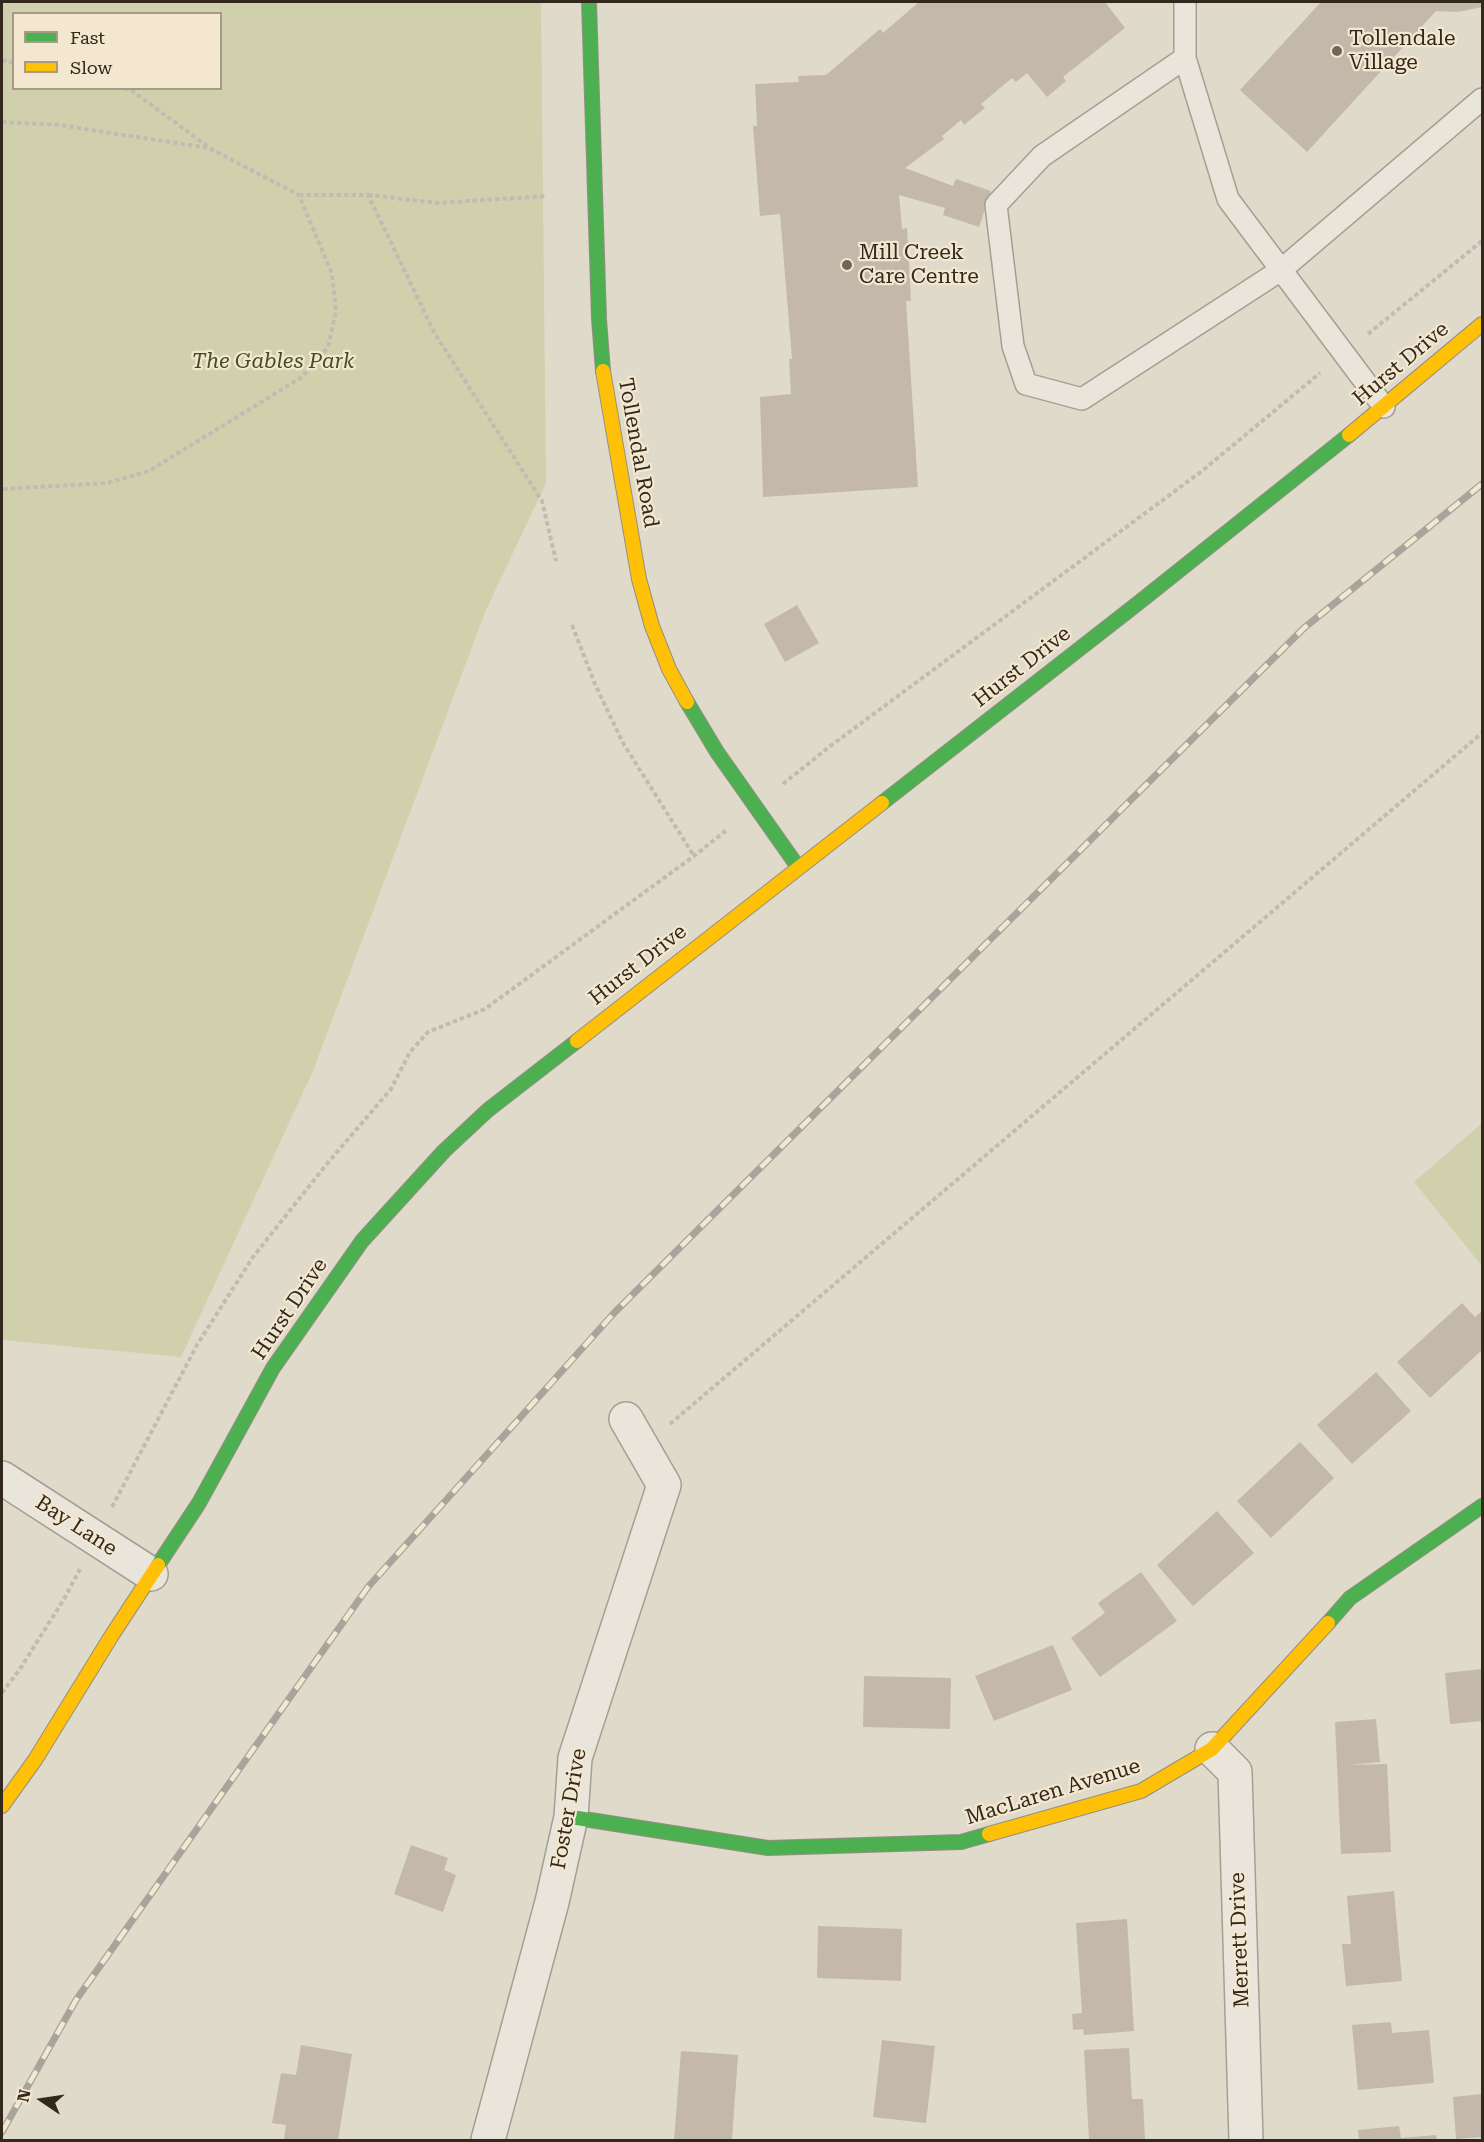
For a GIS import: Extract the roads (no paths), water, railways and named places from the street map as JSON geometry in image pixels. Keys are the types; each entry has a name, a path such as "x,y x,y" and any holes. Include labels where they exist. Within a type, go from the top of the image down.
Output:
{"street":[{"name":"Tollendal Road","path":"589,2 598,308 604,383 639,579 652,626 669,669 690,709 717,752 798,867"},
{"name":"Hurst Drive","path":"2,1806 35,1760 198,1503 273,1368 362,1241 444,1151 488,1110 1137,604 1384,407 1482,324"},
{"name":"Foster Drive","path":"488,2140 552,1902 571,1817 575,1758 664,1485 626,1419"},
{"name":"Bay Lane","path":"2,1478 151,1574"},
{"name":"MacLaren Avenue","path":"571,1817 768,1848 961,1842 1141,1791 1212,1749 1350,1598 1482,1506"},
{"name":"Merrett Drive","path":"1212,1749 1235,1772 1246,2140"}],"lane":[{"path":"1185,2 1185,58 1228,199 1384,407"},
{"path":"1185,58 1042,156 996,205 1013,346 1026,384 1082,399 1281,270 1482,99"}],"railway":[{"path":"2,2132 76,2000 368,1587 614,1313 1304,628 1482,484"}],"place":[{"name":"Tollendale Village","path":"1337,51"},
{"name":"Mill Creek Care Centre","path":"847,265"}],"park label":[{"name":"The Gables Park","path":"273,362"}]}
